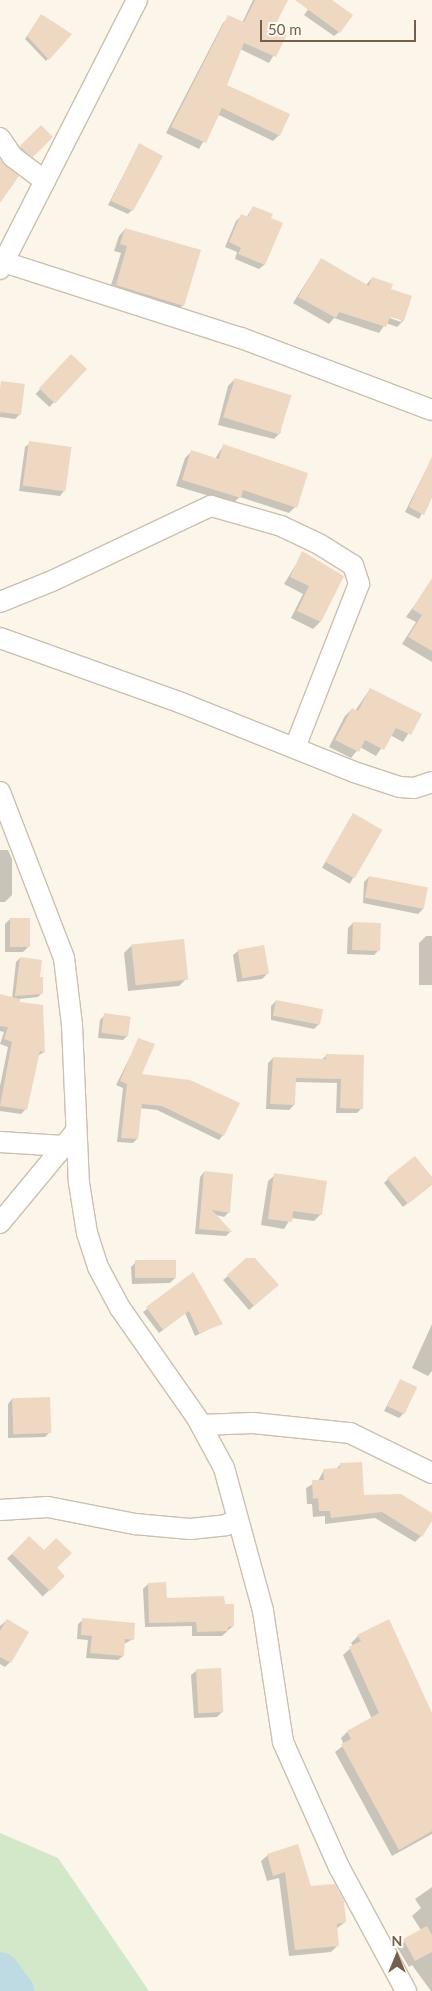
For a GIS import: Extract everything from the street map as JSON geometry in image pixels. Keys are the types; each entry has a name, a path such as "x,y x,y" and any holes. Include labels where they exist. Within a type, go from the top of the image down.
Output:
{"street":[{"path":"137,0 2,265 241,338 432,410"},
{"path":"0,138 13,157 45,181"},
{"path":"0,602 52,581 211,506 281,526 319,544 353,565 360,584 295,747"},
{"path":"0,638 295,747 354,772 400,787 414,788 432,782"},
{"path":"0,792 64,958 70,999 70,1138 85,1225 98,1267 120,1308 201,1425 224,1468 263,1611 283,1742 339,1867 406,1991"},
{"path":"0,1142 70,1138"},
{"path":"0,1223 70,1138"},
{"path":"201,1425 253,1423 350,1433 432,1473"},
{"path":"0,1510 48,1507 135,1524 190,1529 226,1525 238,1519"}],"green space":[{"path":"0,1833 58,1858 149,1991 0,1991"}],"building":[{"path":"255,0 288,0 274,28 287,34 276,57 244,43 227,85 290,114 280,136 222,108 206,143 171,127 228,15 244,22"},
{"path":"295,0 332,0 353,15 340,33"},
{"path":"41,14 72,34 49,60 27,36"},
{"path":"41,125 53,137 32,158 20,146"},
{"path":"139,143 163,156 133,211 111,201"},
{"path":"0,159 19,176 0,203"},
{"path":"253,206 273,214 271,218 283,223 265,265 238,254 241,248 229,242 241,214 248,217"},
{"path":"125,228 201,250 184,306 116,285 127,246 120,244"},
{"path":"321,258 369,286 372,277 393,284 391,289 412,296 404,321 390,317 386,327 339,312 336,318 298,297"},
{"path":"71,354 87,369 55,403 39,388"},
{"path":"235,378 291,395 279,434 223,417"},
{"path":"1,381 25,384 21,415 0,412"},
{"path":"29,441 72,447 65,492 23,486"},
{"path":"223,444 308,473 297,508 243,490 241,498 182,480 191,450 219,459"},
{"path":"432,456 432,498 424,515 409,507"},
{"path":"302,551 344,576 321,622 297,611 309,586 290,577"},
{"path":"432,578 432,651 408,637 422,615 412,609"},
{"path":"370,688 422,714 411,735 396,728 384,750 365,740 359,752 335,740 352,708 358,711"},
{"path":"353,813 382,830 354,878 325,861"},
{"path":"369,876 428,887 424,909 365,898"},
{"path":"10,918 30,918 30,947 10,947"},
{"path":"353,922 381,923 380,951 352,950"},
{"path":"184,939 188,980 136,985 131,945"},
{"path":"264,945 269,974 242,978 237,950"},
{"path":"20,957 42,960 40,977 43,977 43,994 15,996"},
{"path":"0,994 20,999 20,1002 43,1005 45,1053 40,1051 27,1110 0,1106 12,1042 4,1039 8,1027 0,1026"},
{"path":"276,1000 323,1009 320,1025 273,1016"},
{"path":"104,1013 131,1017 128,1037 101,1033"},
{"path":"138,1038 155,1044 142,1074 190,1080 240,1103 224,1136 162,1106 142,1104 138,1139 121,1138 127,1084 120,1081"},
{"path":"326,1054 364,1055 363,1109 340,1108 341,1079 296,1078 295,1105 270,1104 273,1057 326,1059"},
{"path":"415,1156 432,1177 432,1185 408,1204 387,1178"},
{"path":"204,1171 233,1174 230,1213 212,1210 232,1232 199,1229"},
{"path":"274,1173 327,1181 322,1215 293,1211 292,1222 268,1219"},
{"path":"246,1258 255,1258 279,1285 254,1306 227,1275"},
{"path":"135,1260 176,1260 176,1278 135,1278"},
{"path":"193,1272 223,1324 199,1333 189,1311 163,1330 146,1307"},
{"path":"400,1379 417,1387 405,1414 387,1406"},
{"path":"50,1397 51,1433 13,1434 12,1398"},
{"path":"362,1462 364,1495 401,1494 432,1513 432,1521 422,1537 382,1512 331,1518 330,1511 319,1511 318,1498 313,1499 312,1480 324,1480 323,1469 340,1468 340,1463"},
{"path":"29,1536 44,1550 56,1538 72,1553 57,1568 65,1576 50,1591 12,1554"},
{"path":"166,1582 167,1598 224,1596 225,1604 234,1604 234,1626 228,1627 228,1631 197,1632 196,1622 149,1623 148,1583"},
{"path":"82,1618 135,1623 134,1640 125,1639 124,1656 90,1653 92,1636 81,1635"},
{"path":"7,1619 29,1632 11,1663 0,1657 0,1631"},
{"path":"389,1619 432,1713 432,1831 399,1850 341,1744 351,1739 347,1731 379,1713 349,1647 361,1641 357,1635"},
{"path":"221,1668 223,1712 198,1713 196,1669"},
{"path":"298,1844 311,1886 335,1884 344,1901 346,1922 337,1924 339,1946 295,1950 285,1872 273,1876 267,1854"},
{"path":"427,1926 432,1935 432,1952 415,1961 403,1939"}],"waterway":[{"path":"0,1971 15,1991"}]}
